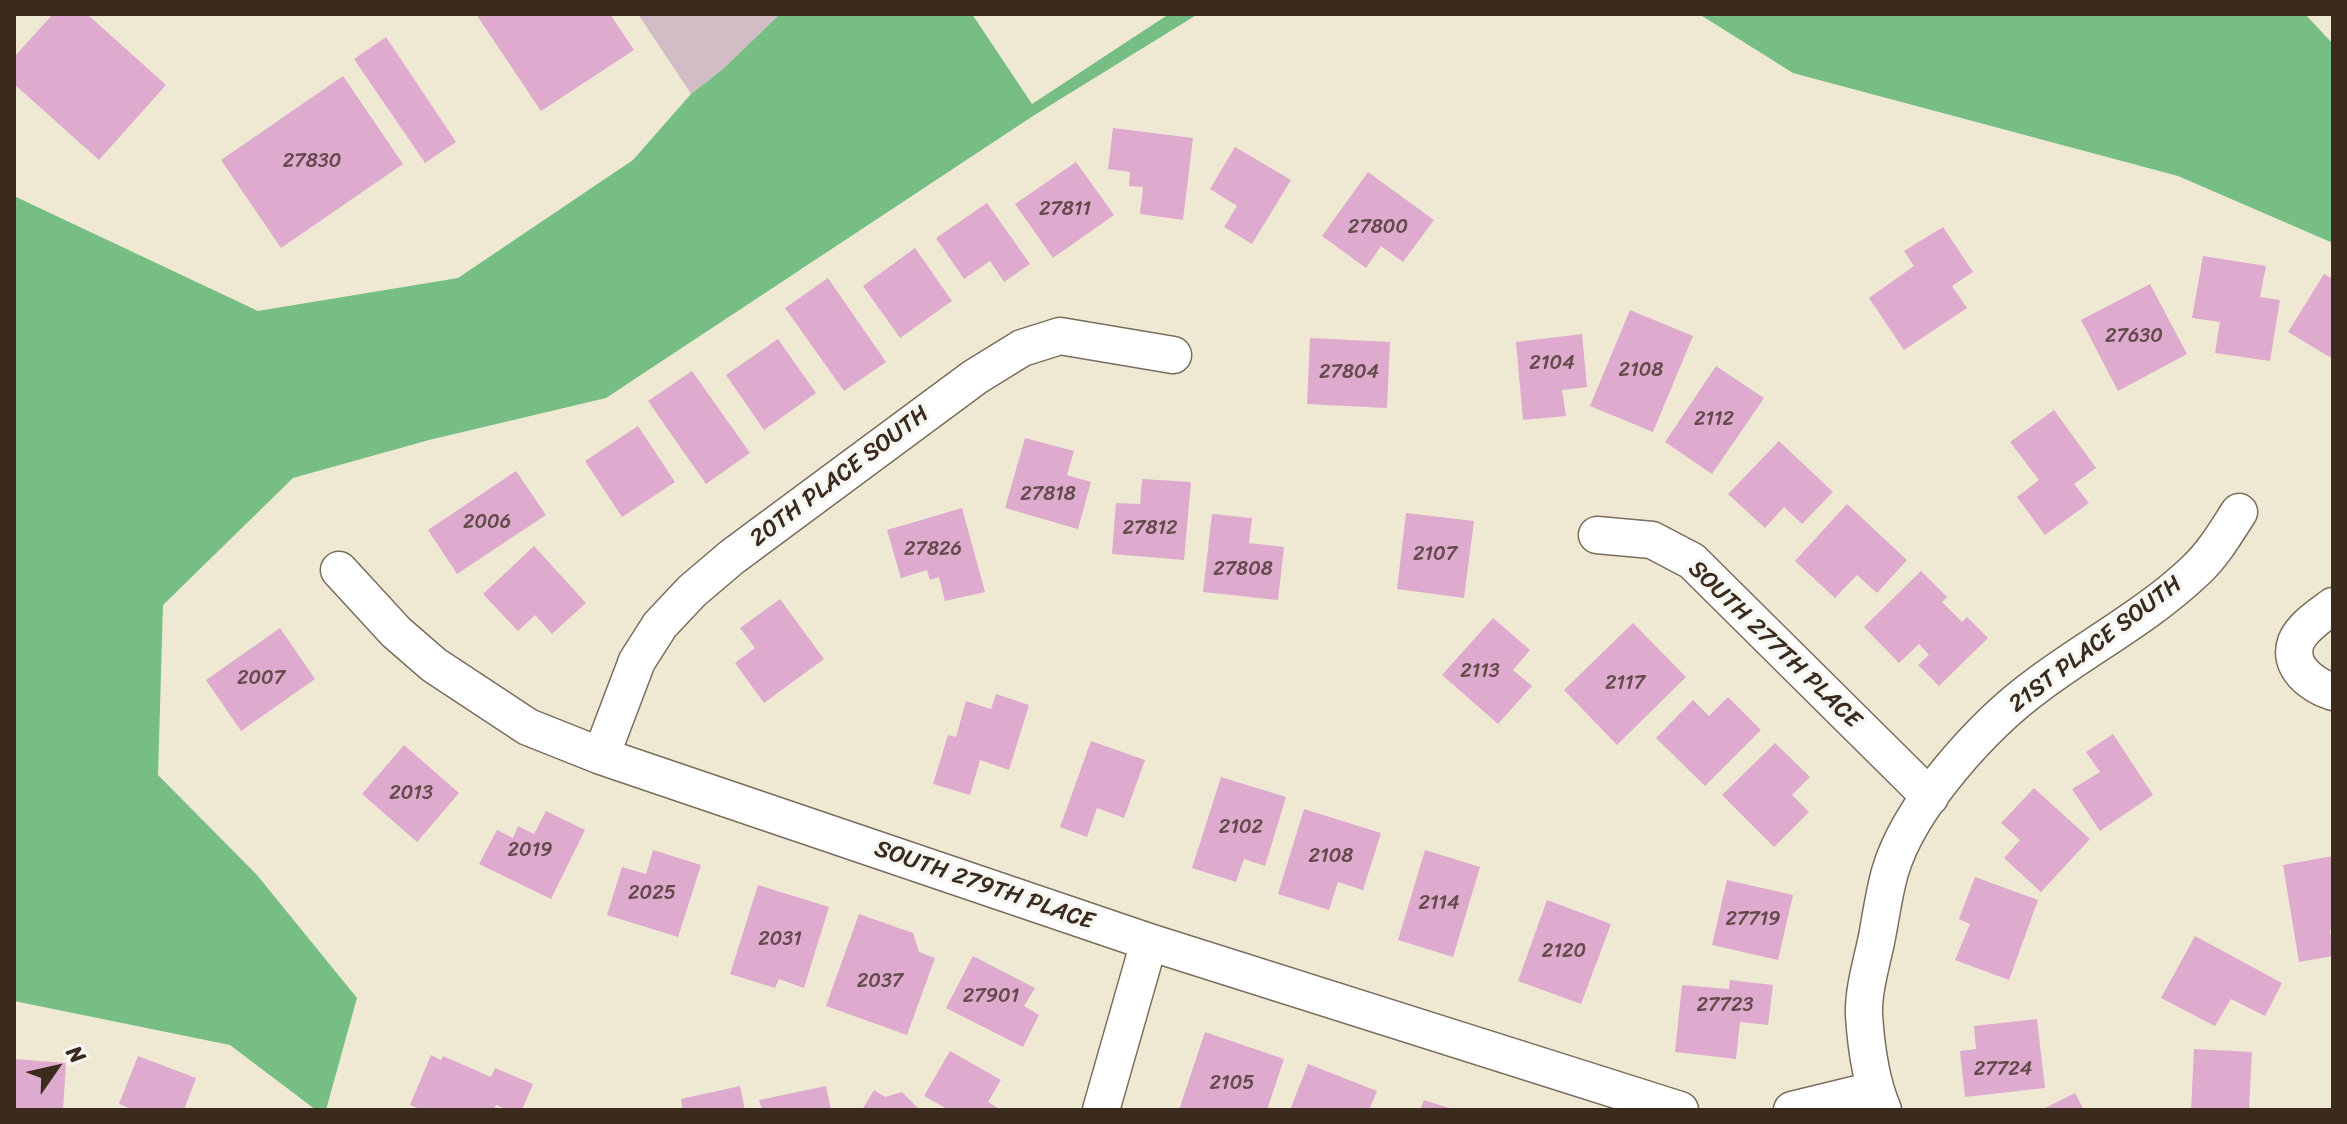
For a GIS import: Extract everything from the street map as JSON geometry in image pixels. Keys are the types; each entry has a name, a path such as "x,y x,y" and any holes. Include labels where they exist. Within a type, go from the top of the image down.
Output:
{"street":[{"name":"20TH PLACE SOUTH","path":"601,756 637,661 660,625 692,591 732,557 975,377 1022,348 1060,336 1173,355"},
{"name":"21ST PLACE SOUTH","path":"1878,1100 1864,1013 1891,870 1907,831 1979,736 2036,685 2170,593 2218,545 2239,512"},
{"name":"SOUTH 277TH PLACE","path":"1597,535 1652,540 1692,561 1930,797"},
{"name":"SOUTH 279TH PLACE","path":"339,570 396,632 434,665 528,727 601,756 1149,942 1680,1110"},
{"path":"2333,606 2313,621 2297,640 2294,657 2303,675 2320,688 2333,692"},
{"path":"1101,1110 1149,942"},
{"path":"1792,1110 1878,1100"}],"shaded area":[{"path":"638,14 780,14 723,69 691,94"}],"green space":[{"path":"780,14 972,14 1032,104 1169,14 1198,14 1033,116 606,398 429,440 293,478 163,605 158,775 257,875 357,998 326,1110 316,1110 230,1045 14,1001 14,196 258,311 458,278 633,160 691,94 723,69"},
{"path":"1699,14 2305,14 2333,44 2333,243 2178,176 1793,73"}],"building":[{"path":"53,14 87,14 166,85 99,160 14,84 14,57"},
{"path":"476,14 610,14 634,50 541,111"},
{"path":"386,37 456,142 425,163 354,59"},
{"path":"343,76 403,164 281,248 221,160"},
{"path":"1113,128 1193,138 1183,220 1140,214 1143,187 1129,186 1130,172 1108,169"},
{"path":"1235,147 1291,180 1252,244 1224,227 1237,206 1210,189"},
{"path":"1076,162 1114,215 1053,258 1015,204"},
{"path":"1368,172 1434,220 1403,262 1381,246 1366,268 1322,236"},
{"path":"987,203 1030,264 1004,282 990,261 964,279 936,238"},
{"path":"1943,227 1973,272 1952,286 1967,308 1904,350 1869,298 1914,266 1904,251"},
{"path":"915,248 952,301 900,338 863,286"},
{"path":"2203,256 2266,266 2260,297 2280,300 2270,361 2215,353 2220,322 2192,318"},
{"path":"2324,274 2333,279 2333,359 2288,332"},
{"path":"828,278 886,362 844,391 785,308"},
{"path":"2150,284 2187,354 2118,391 2081,320"},
{"path":"1630,310 1693,336 1653,432 1590,406"},
{"path":"1582,334 1587,387 1562,390 1566,416 1523,420 1516,342"},
{"path":"1310,338 1390,342 1387,408 1307,404"},
{"path":"778,339 816,393 764,430 726,375"},
{"path":"1716,366 1764,398 1712,474 1665,442"},
{"path":"692,371 750,453 706,484 648,401"},
{"path":"2054,410 2096,468 2074,484 2089,503 2045,535 2017,497 2039,480 2010,442"},
{"path":"638,426 675,482 622,517 585,461"},
{"path":"1025,438 1074,451 1067,475 1091,482 1078,529 1005,508"},
{"path":"1779,441 1833,492 1802,524 1784,507 1765,528 1728,494"},
{"path":"516,471 546,515 457,574 428,530"},
{"path":"1142,479 1191,482 1184,560 1112,554 1116,503 1140,504"},
{"path":"1847,504 1907,560 1877,593 1857,575 1835,598 1795,561"},
{"path":"962,508 985,592 945,601 939,577 930,580 927,570 901,578 887,530"},
{"path":"1406,513 1474,521 1464,598 1397,589"},
{"path":"1212,514 1252,518 1249,543 1284,547 1278,600 1203,592"},
{"path":"534,546 586,603 552,634 535,615 518,631 483,594"},
{"path":"1921,571 1947,597 1942,602 1962,622 1967,617 1988,638 1939,686 1918,665 1929,655 1919,644 1899,663 1864,627"},
{"path":"780,599 824,659 764,703 735,663 755,648 740,628"},
{"path":"1493,618 1530,650 1513,670 1532,686 1498,724 1442,675"},
{"path":"1633,623 1686,677 1617,745 1564,690"},
{"path":"280,628 315,679 241,731 206,680"},
{"path":"996,694 1029,705 1009,770 980,760 970,795 933,784 948,735 956,737 966,701 991,709"},
{"path":"1728,697 1761,730 1705,786 1656,738 1693,700 1709,716"},
{"path":"2113,734 2153,795 2100,831 2072,789 2100,772 2086,752"},
{"path":"1091,741 1145,760 1124,818 1097,808 1087,837 1060,827"},
{"path":"1775,743 1810,777 1792,795 1809,812 1774,847 1722,795"},
{"path":"404,745 459,793 417,842 362,794"},
{"path":"1221,777 1286,797 1265,866 1244,859 1236,882 1192,868"},
{"path":"2034,788 2090,839 2041,892 2004,858 2020,840 2001,823"},
{"path":"1304,809 1381,833 1363,890 1338,882 1329,910 1278,894"},
{"path":"546,811 585,830 551,899 479,864 497,830 513,838 518,826 534,834"},
{"path":"653,850 701,865 678,937 607,915 622,867 646,874"},
{"path":"1425,850 1480,867 1453,957 1398,940"},
{"path":"2333,856 2333,930 2330,930 2333,956 2299,962 2283,865"},
{"path":"1975,877 2038,900 2009,980 1955,960 1970,924 1959,919"},
{"path":"1727,880 1793,895 1778,960 1712,945"},
{"path":"758,885 829,907 804,988 779,979 775,988 730,974"},
{"path":"1547,900 1611,924 1581,1004 1518,981"},
{"path":"859,914 913,933 919,952 935,958 907,1035 826,1006"},
{"path":"2195,936 2282,983 2265,1016 2231,999 2215,1026 2161,998"},
{"path":"973,956 1035,988 1024,1006 1039,1015 1023,1047 946,1008"},
{"path":"1730,980 1773,985 1768,1025 1740,1022 1736,1059 1675,1052 1682,985 1729,989"},
{"path":"2037,1019 2045,1088 1965,1097 1960,1051 1976,1049 1974,1026"},
{"path":"1205,1032 1284,1059 1267,1110 1179,1110"},
{"path":"2194,1049 2252,1052 2249,1110 2191,1110"},
{"path":"950,1051 1001,1080 988,1102 1001,1110 949,1110 924,1096"},
{"path":"431,1055 441,1060 443,1056 491,1077 495,1068 533,1084 522,1110 508,1110 496,1105 494,1110 422,1110 410,1105"},
{"path":"138,1056 196,1078 184,1110 134,1110 119,1104"},
{"path":"14,1059 66,1063 63,1110 14,1110"},
{"path":"1308,1064 1377,1091 1369,1110 1290,1110"},
{"path":"740,1086 745,1110 683,1110 681,1099"},
{"path":"826,1086 831,1110 762,1110 759,1100"},
{"path":"874,1090 885,1097 902,1092 920,1110 862,1110"},
{"path":"2075,1093 2084,1110 2041,1110"},
{"path":"1424,1100 1452,1109 1452,1110 1420,1110"}]}
